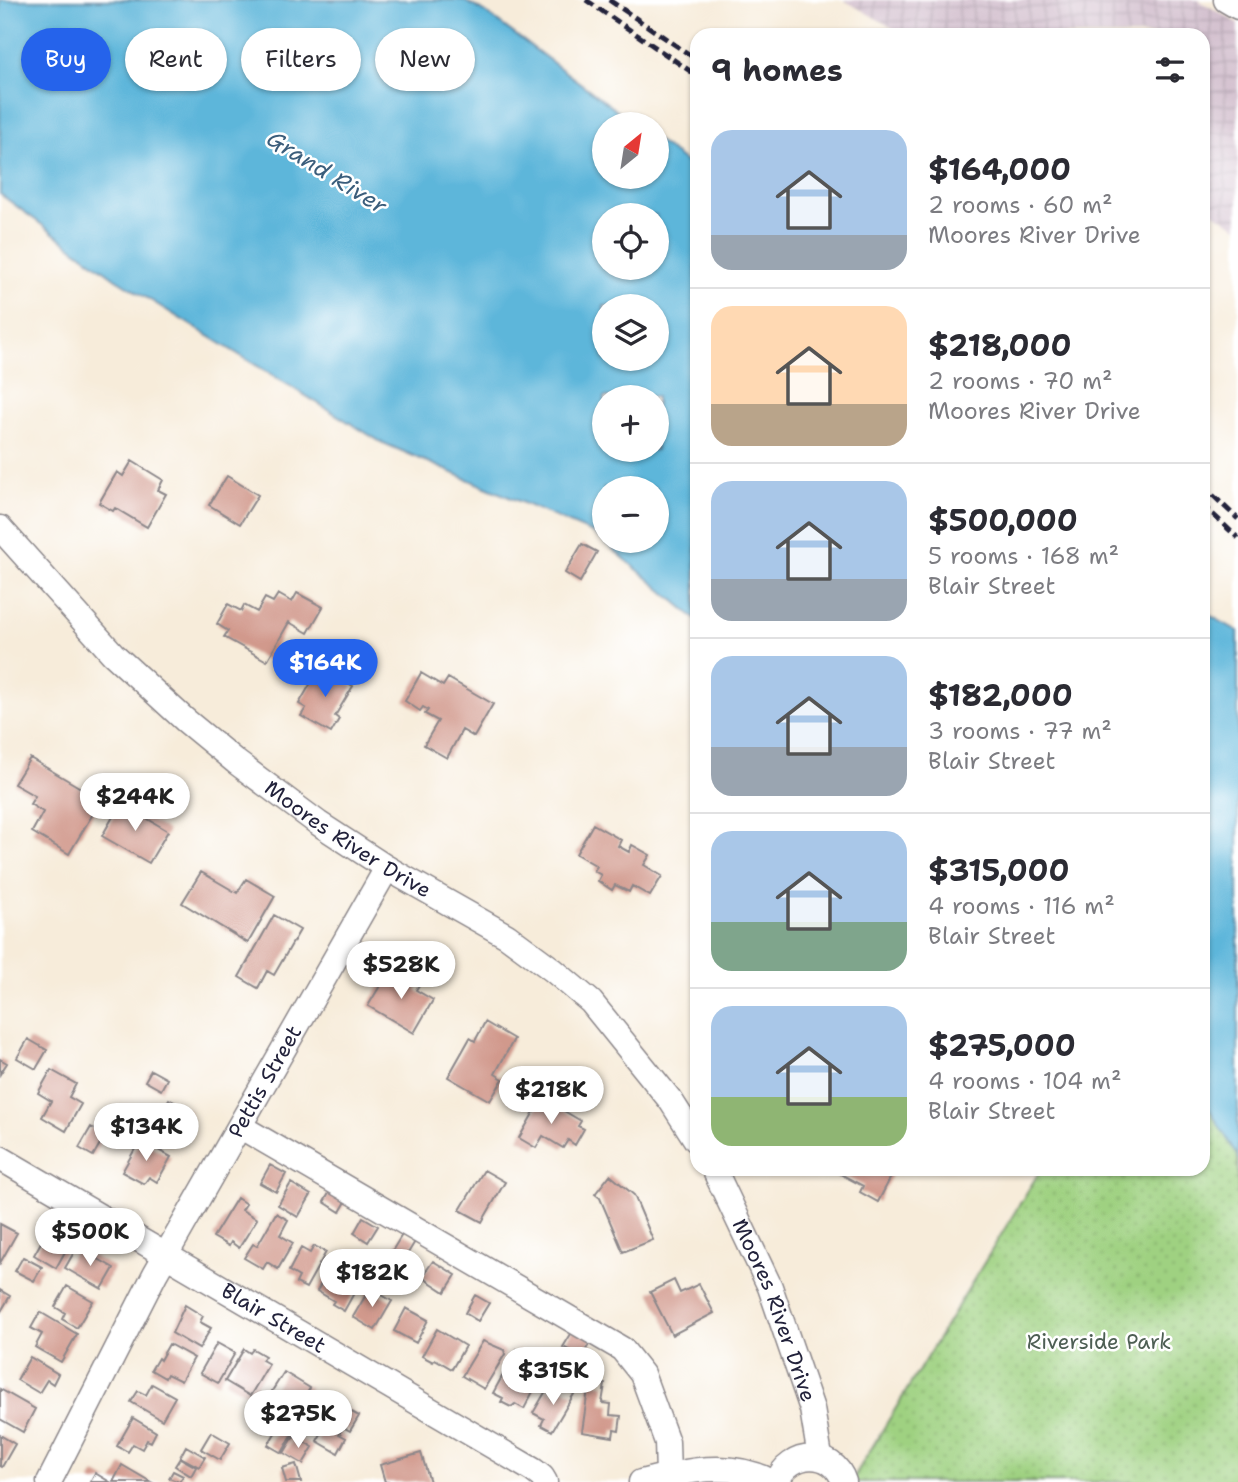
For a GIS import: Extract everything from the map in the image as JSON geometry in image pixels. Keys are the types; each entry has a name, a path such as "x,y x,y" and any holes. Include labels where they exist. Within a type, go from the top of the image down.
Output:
{"street":[{"path":"1226,0 1238,7"},
{"name":"Moores River Drive","path":"0,528 113,654 236,762 318,823 387,868 507,936 591,1002 671,1101 690,1131"},
{"name":"Pettis Street","path":"48,1482 166,1255 387,868"},
{"path":"241,1127 622,1349 642,1374 667,1443 668,1475"},
{"name":"Blair Street","path":"0,1158 533,1470 545,1482"},
{"name":"Moores River Drive","path":"717,1176 770,1287 812,1409 820,1457"},
{"path":"777,1482 788,1465 808,1456 820,1457 830,1462 838,1469 844,1482"},
{"path":"641,1482 707,1468 730,1469 760,1476 772,1482"}],"shaded area":[{"path":"844,0 1198,0 1238,23 1238,227 1210,211 1210,28 893,28"}],"green space":[{"name":"Riverside Park","path":"1210,1106 1238,1149 1238,1482 851,1482 1037,1176 1210,1176"}],"water":[{"name":"Grand River","path":"0,0 463,0 485,12 619,112 592,112 592,189 669,189 669,150 690,166 690,614 618,553 669,553 669,476 592,476 592,533 381,442 116,279 0,194"},
{"path":"1210,615 1238,631 1238,1157 1210,1110"}],"building":[{"path":"132,461 163,480 158,490 166,494 147,527 115,508 113,511 99,503 117,472 123,476"},
{"path":"227,476 258,495 240,524 209,505"},
{"path":"582,544 592,549 592,553 596,553 580,582 565,573"},
{"path":"297,593 323,607 308,633 289,622 267,661 224,637 228,631 217,624 228,604 241,611 244,605 257,612 265,598 273,602 278,594 292,602"},
{"path":"320,667 353,686 335,716 339,719 331,733 301,716 306,708 299,704"},
{"path":"421,673 443,686 448,678 493,704 474,737 462,730 447,758 424,745 438,721 425,714 428,710 423,707 420,711 405,701"},
{"path":"30,758 101,800 69,854 32,832 43,812 30,804 35,796 14,784"},
{"path":"121,803 168,831 149,863 102,836"},
{"path":"593,824 621,840 618,846 629,852 632,845 650,855 644,865 662,876 650,896 632,886 629,892 615,885 612,890 598,881 601,875 594,871 597,866 576,854"},
{"path":"201,872 237,893 246,879 275,896 248,943 182,903"},
{"path":"274,915 300,930 274,975 267,971 258,988 239,977"},
{"path":"390,969 419,985 416,990 433,1000 414,1033 368,1006"},
{"path":"485,1022 514,1039 495,1074 503,1079 490,1101 448,1077 470,1038 475,1041"},
{"path":"28,1039 47,1050 36,1069 17,1058"},
{"path":"0,1059 7,1063 0,1074"},
{"path":"51,1070 76,1084 69,1097 81,1104 66,1131 42,1117 51,1101 38,1093"},
{"path":"151,1070 167,1079 161,1090 145,1081"},
{"path":"542,1098 581,1121 578,1126 584,1129 575,1145 568,1140 563,1148 543,1136 536,1148 519,1138"},
{"path":"169,1099 190,1111 170,1145 149,1133"},
{"path":"91,1127 105,1135 93,1156 79,1148"},
{"path":"140,1140 171,1157 157,1182 149,1177 144,1184 122,1172"},
{"path":"270,1165 286,1174 276,1192 260,1183"},
{"path":"484,1170 505,1182 482,1222 460,1210"},
{"path":"610,1175 634,1195 653,1240 623,1252 600,1198 595,1194"},
{"path":"844,1176 891,1176 878,1202 860,1192 863,1186"},
{"path":"291,1183 311,1195 298,1217 278,1205"},
{"path":"332,1188 348,1198 340,1212 324,1202"},
{"path":"237,1198 246,1204 242,1210 257,1219 239,1248 231,1242 229,1246 213,1237"},
{"path":"276,1213 288,1220 280,1235 293,1243 278,1269 267,1262 263,1269 244,1258 253,1244 257,1246"},
{"path":"363,1217 378,1226 368,1242 354,1233"},
{"path":"0,1224 17,1233 0,1263"},
{"path":"403,1233 416,1240 405,1258 392,1251"},
{"path":"44,1237 66,1250 56,1268 34,1255"},
{"path":"314,1246 326,1252 306,1288 296,1283 299,1277 289,1271 301,1248 310,1253"},
{"path":"77,1247 114,1268 102,1289 65,1268"},
{"path":"23,1257 42,1267 34,1281 15,1271"},
{"path":"433,1261 456,1275 445,1292 422,1277"},
{"path":"329,1270 358,1286 344,1311 317,1291"},
{"path":"674,1280 680,1293 699,1284 714,1313 672,1335 650,1292"},
{"path":"67,1286 93,1301 77,1328 62,1319 65,1313 55,1307"},
{"path":"370,1288 392,1301 375,1330 353,1317"},
{"path":"0,1290 10,1296 0,1313"},
{"path":"475,1295 489,1303 478,1321 465,1313"},
{"path":"185,1305 203,1316 200,1322 211,1328 199,1349 172,1333"},
{"path":"406,1308 428,1320 416,1343 394,1331"},
{"path":"40,1312 77,1334 61,1362 35,1347 42,1334 31,1328"},
{"path":"437,1329 465,1346 452,1369 435,1359 433,1362 422,1356"},
{"path":"574,1329 592,1339 582,1357 563,1347"},
{"path":"483,1341 504,1350 505,1354 484,1389 462,1376"},
{"path":"217,1343 235,1353 218,1383 200,1373"},
{"path":"169,1344 194,1358 181,1381 167,1374 165,1378 151,1370"},
{"path":"244,1349 250,1353 253,1349 265,1356 262,1360 269,1364 250,1396 225,1381"},
{"path":"517,1349 535,1359 527,1373 539,1380 524,1409 515,1404 511,1407 501,1402 503,1398 493,1393"},
{"path":"30,1357 58,1374 53,1384 47,1380 39,1393 17,1380"},
{"path":"284,1372 310,1388 299,1407 272,1391"},
{"path":"589,1382 605,1384 602,1403 611,1404 610,1415 621,1416 619,1431 614,1430 613,1437 582,1432"},
{"path":"152,1384 175,1397 162,1420 131,1402 138,1391 146,1395"},
{"path":"559,1385 574,1394 552,1431 541,1425 544,1419 533,1413 547,1389 555,1393"},
{"path":"0,1389 35,1409 23,1432 0,1419"},
{"path":"328,1399 359,1416 350,1431 343,1427 339,1434 346,1438 338,1453 317,1441 321,1434 312,1429"},
{"path":"133,1418 156,1432 151,1442 147,1440 142,1449 133,1444 128,1452 117,1446"},
{"path":"278,1428 292,1435 282,1453 268,1445"},
{"path":"211,1432 230,1443 220,1460 201,1449"},
{"path":"0,1435 15,1444 2,1467 0,1466"},
{"path":"294,1436 313,1447 303,1464 284,1453"},
{"path":"186,1446 205,1457 199,1467 180,1457"},
{"path":"421,1453 430,1482 385,1482 380,1465"},
{"path":"180,1458 196,1467 191,1476 175,1466"},
{"path":"296,1464 301,1482 286,1482 282,1468"},
{"path":"122,1465 151,1482 113,1482"},
{"path":"173,1471 183,1476 179,1482 169,1478"},
{"path":"95,1473 110,1482 90,1482"}],"railway":[{"path":"586,0 690,71"},
{"path":"609,0 690,55"},
{"path":"1210,493 1238,519"},
{"path":"1210,512 1238,538"}]}
